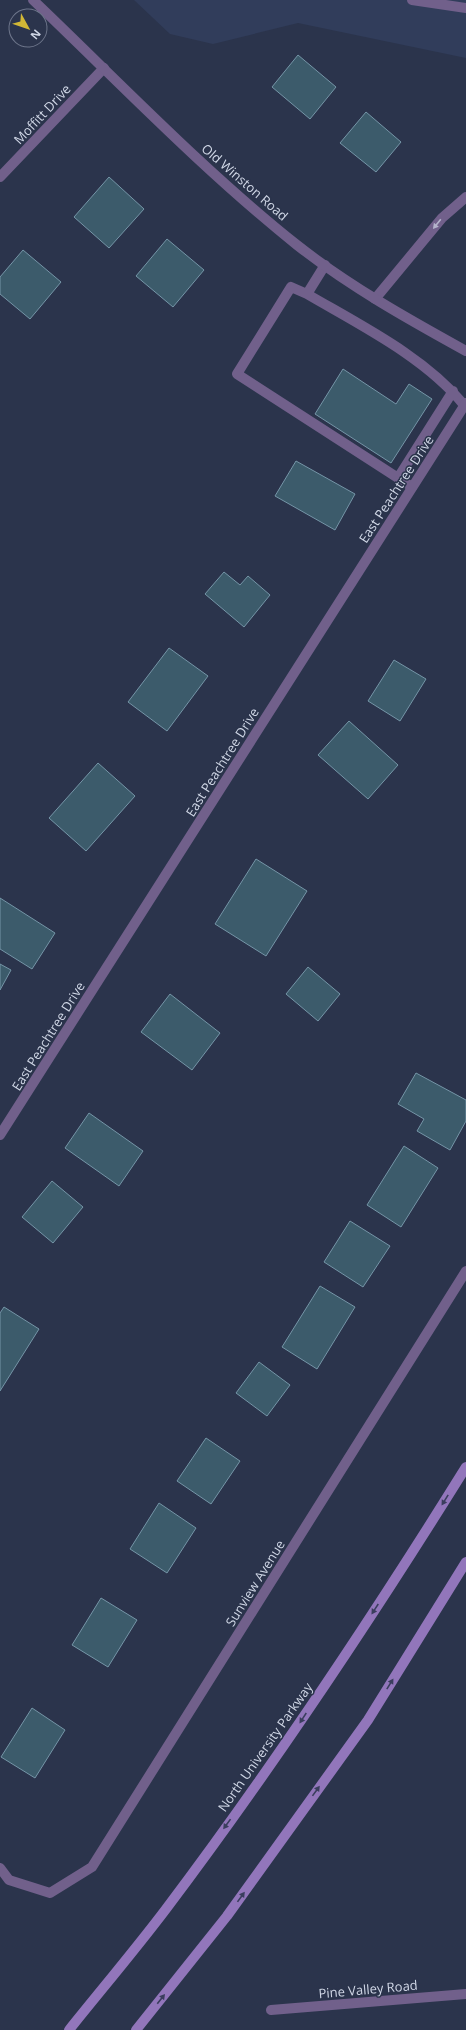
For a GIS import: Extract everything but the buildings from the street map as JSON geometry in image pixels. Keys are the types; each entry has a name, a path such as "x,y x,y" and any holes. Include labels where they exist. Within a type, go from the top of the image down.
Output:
{"main road":[{"name":"North University Parkway","path":"69,2030 166,1909 297,1727 427,1530 466,1467"},
{"path":"136,2030 227,1916 368,1720 466,1562"}],"street":[{"name":"Old Winston Road","path":"33,0 224,184 298,246 393,311 466,351"},
{"path":"412,0 466,8"},
{"name":"Moffitt Drive","path":"0,177 104,68"},
{"path":"375,299 442,218 466,197"},
{"path":"307,294 325,265"},
{"path":"412,487 237,374 291,287 307,294 373,332 422,366 453,391 465,404"},
{"path":"398,478 453,391"},
{"name":"East Peachtree Drive","path":"0,1136 465,404"},
{"name":"Sunview Avenue","path":"0,1868 9,1880 50,1893 92,1867 466,1271"},
{"name":"Pine Valley Road","path":"271,2010 466,1994"}],"shaded area":[{"path":"134,0 466,0 466,58 298,23 213,44 170,34"}]}
